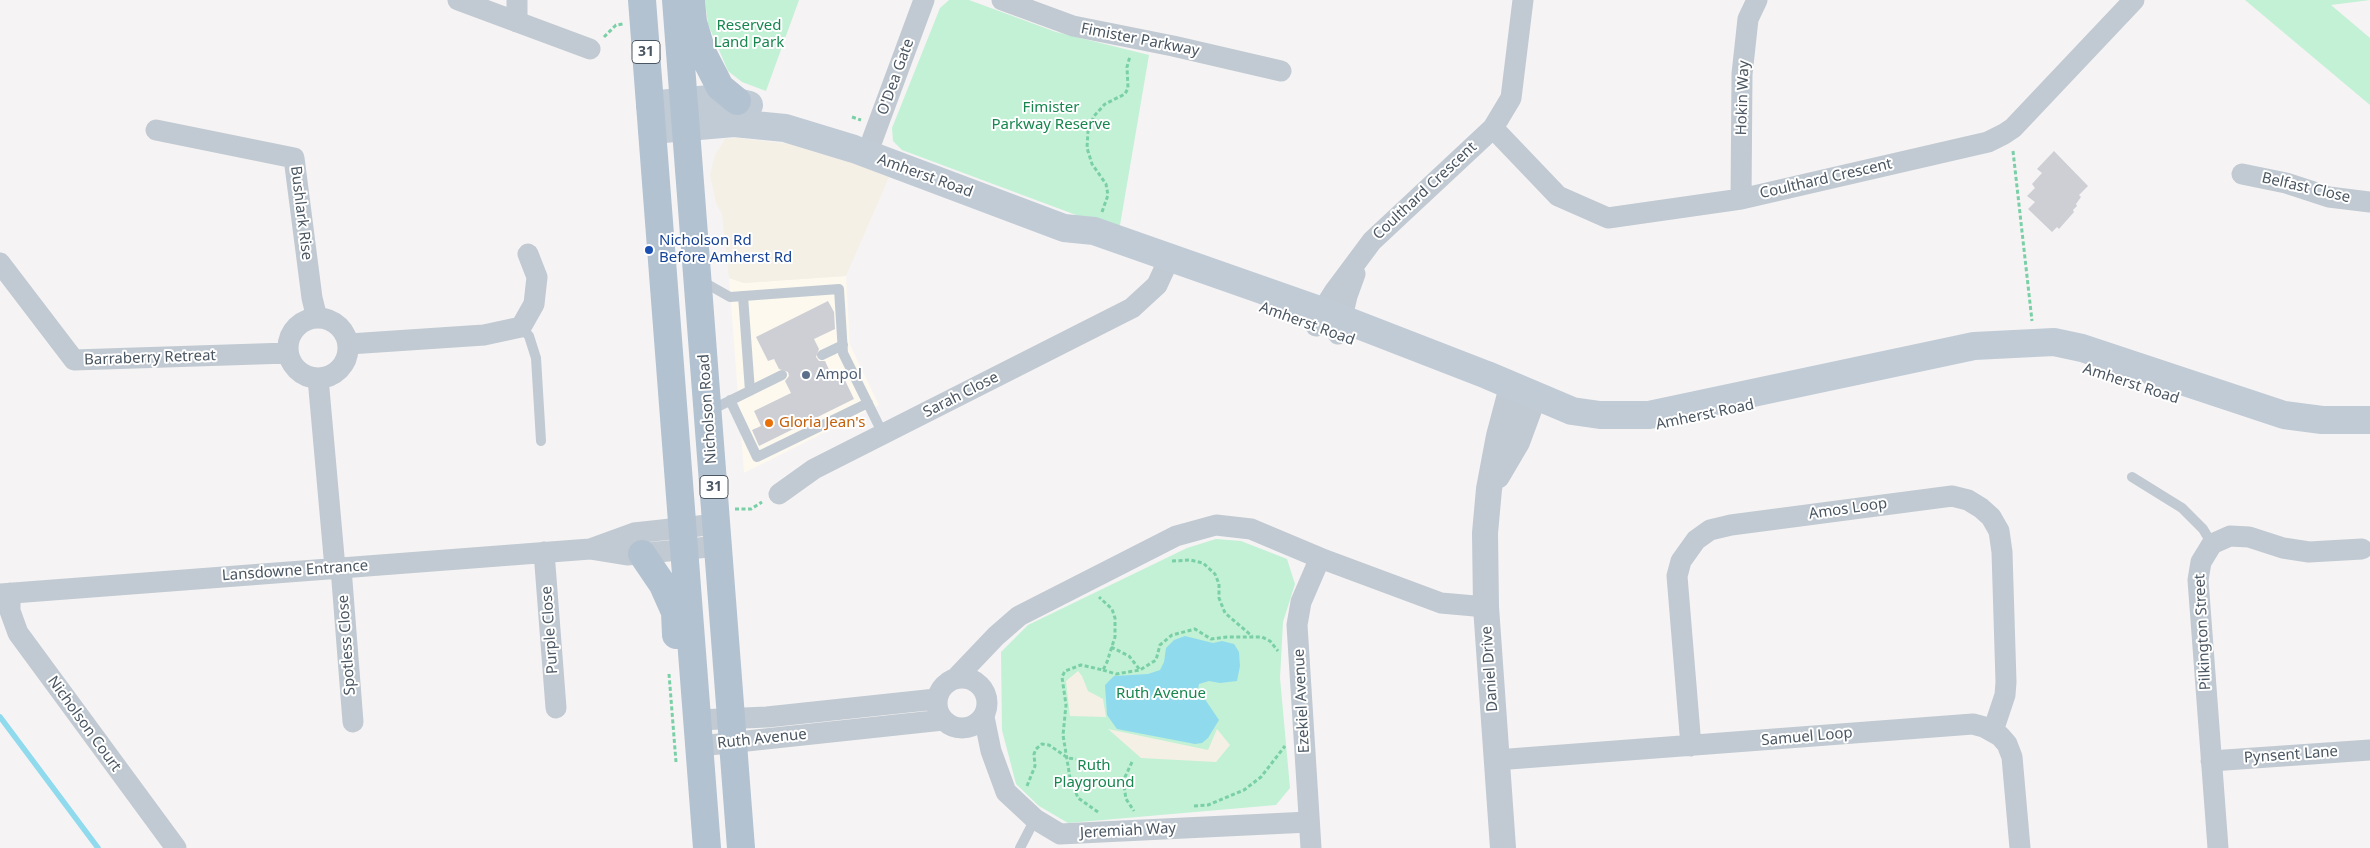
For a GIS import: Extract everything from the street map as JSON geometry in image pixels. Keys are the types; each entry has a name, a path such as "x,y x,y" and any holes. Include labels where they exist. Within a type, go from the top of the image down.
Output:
{"main road":[{"name":"Nicholson Road","path":"676,0 698,279 719,405 733,730 741,848"},
{"path":"691,0 693,22 702,52 720,87 737,101"},
{"name":"31","path":"635,11 651,117 707,848"},
{"name":"Amherst Road","path":"684,114 719,98 737,101 764,110 785,128"},
{"name":"Amherst Road","path":"651,117 684,114 734,123 785,128 860,152 1064,228 1087,244 1166,266 1330,323 1482,388 1572,411 1600,415 1649,415 1974,346 2054,342 2082,348 2284,415 2322,420 2370,420"},
{"name":"Amherst Road","path":"1521,398 1571,425 1614,435 1923,367 2039,358 2101,372 2178,399 2288,433 2322,437 2370,436"},
{"path":"642,554 662,585 675,612 678,692 699,733"}],"street":[{"path":"458,0 590,49"},
{"path":"517,0 517,22"},
{"name":"O'Dea Gate","path":"860,152 908,0"},
{"name":"O'Dea Gate","path":"860,152 924,0"},
{"name":"Fimister Parkway","path":"1002,0 1073,26 1281,71"},
{"name":"Coulthard Crescent","path":"1330,323 1361,258 1372,241 1493,128 1510,98 1524,0"},
{"name":"Hokin Way","path":"1741,199 1742,74 1748,20 1757,0"},
{"name":"Coulthard Crescent","path":"1493,128 1558,196 1608,218 1741,199 1988,142 2004,134 2013,128 2134,0"},
{"name":"Bushlark Rise","path":"156,130 294,158 312,298 317,318"},
{"name":"Belfast Close","path":"2242,174 2286,183 2329,197 2370,202"},
{"path":"349,344 484,335 521,327 534,304 538,277 528,254"},
{"name":"Barraberry Retreat","path":"0,263 74,360 288,353"},
{"name":"Sarah Close","path":"780,494 814,469 1132,308 1150,294 1166,266"},
{"path":"317,318 328,319 337,324 344,332 349,344 348,354 341,368 329,377 318,378 308,376 299,371 292,363 288,353 288,342 292,332 299,324 317,318"},
{"path":"318,378 338,568"},
{"name":"Daniel Drive","path":"1503,848 1486,607 1485,533 1489,489 1517,442 1521,398"},
{"name":"Amos Loop","path":"1691,746 1677,576 1681,561 1696,540 1710,530 1731,525 1952,496 1968,500 1981,508 1991,518 1998,531 2002,552 2006,682 2005,694 1993,731"},
{"path":"942,720 937,709 936,699 946,685 955,679 1019,616 1176,536 1216,525 1251,529 1320,558 1441,603 1486,607"},
{"name":"Lansdowne Entrance","path":"5,593 590,549 627,555 642,554 723,526"},
{"name":"Lansdowne Entrance","path":"590,549 634,533 684,538"},
{"path":"2212,544 2230,536 2249,537 2283,548 2309,552 2362,549"},
{"name":"Pilkington Street","path":"2212,544 2201,562 2198,580 2218,848"},
{"name":"Purple Close","path":"544,552 556,708"},
{"name":"Ezekiel Avenue","path":"1311,848 1297,625 1301,602 1320,558"},
{"name":"Spotless Close","path":"338,568 352,722"},
{"name":"Nicholson Court","path":"5,593 18,633 176,848"},
{"path":"981,685 989,644"},
{"path":"955,679 970,678 981,685 988,699 975,722"},
{"name":"Ruth Avenue","path":"733,730 767,717 936,699"},
{"name":"Ruth Avenue","path":"699,733 942,720 953,726 975,722"},
{"name":"Jeremiah Way","path":"975,722 991,750 1006,792 1035,819 1060,834 1309,822"},
{"name":"Samuel Loop","path":"1496,760 1973,724 1993,731"},
{"path":"1993,731 2007,744 2012,757 2020,848"},
{"name":"Pynsent Lane","path":"2211,761 2370,750"}],"lane":[{"path":"698,279 730,297 839,288 844,353 883,434"},
{"path":"743,296 750,391"},
{"path":"521,327 529,336 536,358 541,441"},
{"path":"822,355 843,345"},
{"path":"782,375 719,405 757,457 868,403"},
{"path":"2132,477 2182,508 2203,529 2212,544"},
{"path":"1020,848 1035,819"}],"path":[{"path":"590,49 616,25 635,11"},
{"path":"1101,218 1108,195 1106,184 1092,164 1087,148 1088,132 1094,116 1105,104 1125,94 1128,88 1127,67 1134,38"},
{"path":"2004,134 2012,144 2032,322"},
{"path":"723,526 780,494"},
{"path":"1167,564 1174,561 1190,560 1203,563 1214,574 1218,584 1219,598 1225,613 1253,636"},
{"path":"1092,601 1108,593"},
{"path":"1099,597 1112,609 1115,618 1115,637 1107,662 1102,670"},
{"path":"1103,812 1098,812 1078,798 1070,778 1065,757 1063,735 1066,705 1062,677 1065,671 1081,665 1116,674 1140,670 1156,660 1160,645 1172,635 1195,629 1211,639 1262,637 1270,641 1279,652 1280,658"},
{"path":"1111,647 1129,656 1140,670"},
{"path":"1189,807 1208,805 1244,790 1261,777 1287,743"},
{"path":"1014,799 1032,780 1036,749 1042,744 1049,745 1065,757 1076,759"},
{"path":"1132,762 1125,777 1124,786 1126,799 1135,811"},
{"path":"1126,812 1140,811"}],"shaded area":[{"path":"846,276 850,345 879,405 744,473 729,278 744,283"}],"green space":[{"name":"Reserved Land Park","path":"705,0 799,0 766,91 742,82 728,71 708,24"},
{"name":"Fimister Parkway Reserve","path":"949,0 969,0 1056,32 1149,55 1119,231 902,150 893,141 892,128 940,8"},
{"path":"2245,0 2370,0 2331,5 2370,38 2370,105"},
{"name":"Ruth Avenue","path":"1216,539 1241,541 1287,559 1295,584 1283,622 1280,678 1290,788 1276,805 1068,823 1039,806 1016,784 1002,730 1001,652 1028,625 1187,548"}],"sand":[{"path":"737,138 799,145 890,175 846,276 744,283 729,278 722,214 716,203 710,175 715,155 725,139"},
{"path":"1078,671 1088,691 1103,699 1106,717 1070,716 1066,681"},
{"path":"1108,729 1208,750 1217,729 1230,745 1216,762 1141,758"}],"water":[{"path":"1185,636 1213,643 1222,641 1234,644 1239,652 1240,666 1237,681 1220,683 1209,681 1199,684 1198,689 1219,720 1208,738 1202,743 1195,744 1117,729 1107,715 1105,685 1114,676 1148,674 1160,670 1164,662 1166,648 1174,640"}],"building":[{"path":"2054,151 2088,186 2079,195 2081,197 2073,210 2074,212 2059,229 2057,227 2052,232 2028,209 2035,202 2027,196 2035,188 2032,184 2042,173 2037,169"},
{"path":"828,301 834,312 835,329 814,339 819,349 816,357 819,361 825,361 831,374 840,370 854,399 759,446 752,430 761,426 754,411 791,393 785,381 789,376 788,372 779,369 774,359 768,361 756,337"}],"waterway":[{"path":"0,717 98,848"}],"place":[{"name":"Nicholson Rd Before Amherst Rd","path":"649,250"},
{"name":"Ampol","path":"806,375"},
{"name":"Gloria Jean's","path":"769,423"}],"park label":[{"name":"Ruth Playground","path":"1094,774"}]}
